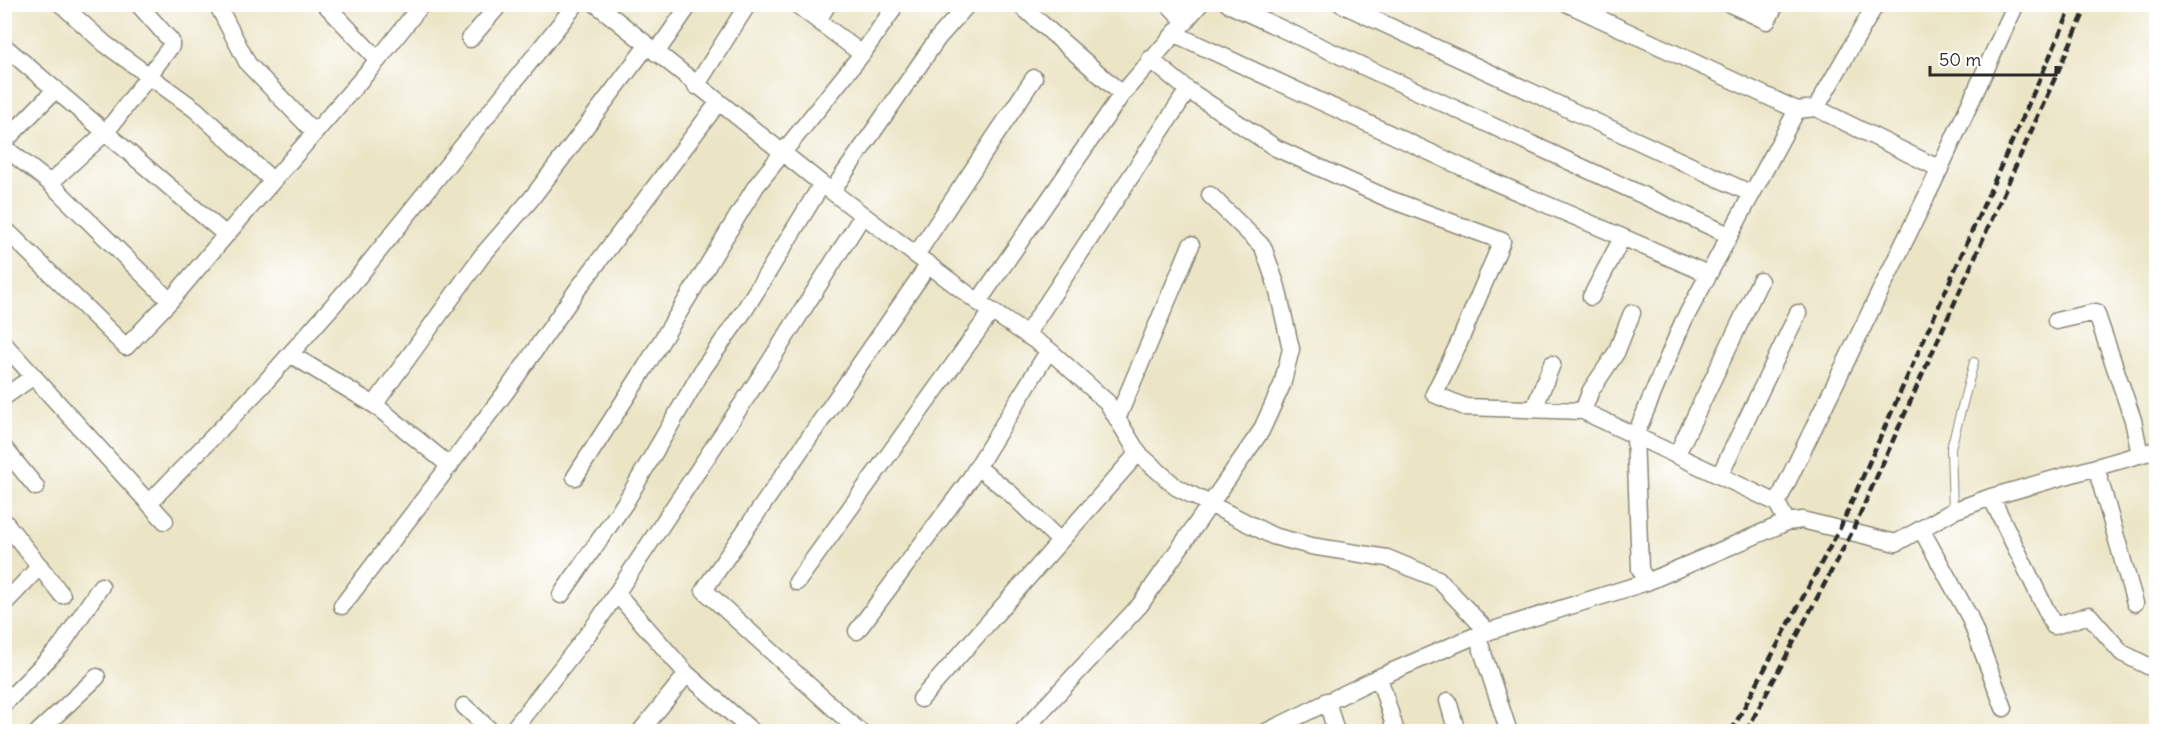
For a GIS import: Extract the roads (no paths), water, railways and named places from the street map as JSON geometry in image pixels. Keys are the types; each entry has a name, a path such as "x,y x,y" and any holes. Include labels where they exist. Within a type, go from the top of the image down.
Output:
{"street":[{"path":"61,4 105,44 196,110 273,181"},
{"path":"50,183 107,131 167,54 171,41 138,4"},
{"path":"217,4 248,64 315,133"},
{"path":"325,4 378,60"},
{"path":"4,228 126,347 170,301 378,60 422,4"},
{"path":"470,39 500,4"},
{"path":"149,503 290,354 358,277 576,4"},
{"path":"596,4 783,154 985,306 1049,350 1107,402 1138,453 1176,487 1273,536 1311,546 1387,558 1438,579 1483,634 1509,732"},
{"path":"376,406 379,398 482,257 690,4"},
{"path":"696,86 748,4"},
{"path":"796,4 862,54"},
{"path":"818,20 828,4"},
{"path":"561,595 626,503 703,369 827,187 938,38 968,4"},
{"path":"1019,4 1122,94"},
{"path":"1168,4 1181,28 1492,182 1708,274"},
{"path":"797,582 985,306 1122,94 1200,4"},
{"path":"1228,4 1729,235"},
{"path":"1341,4 1752,194"},
{"path":"1568,4 1598,11 1797,110 1816,108 1940,169"},
{"path":"1730,4 1767,21 1776,4"},
{"path":"1816,108 1876,4"},
{"path":"1777,503 1940,169 2016,4"},
{"path":"574,477 645,368 756,186 862,54 892,11"},
{"path":"4,46 107,131 226,235"},
{"path":"1150,59 1188,90 1276,148 1389,199 1502,241 1458,345 1434,394 1465,407 1583,411 1777,503 1787,522"},
{"path":"860,732 704,590 922,259 1034,78"},
{"path":"4,142 56,89"},
{"path":"1026,335 1188,90"},
{"path":"342,606 505,393 577,290 718,103"},
{"path":"1647,582 1640,569 1635,436 1683,322 1797,110"},
{"path":"4,147 50,183 170,301"},
{"path":"1022,732 1140,605 1260,431 1282,385 1291,349 1277,286 1263,247 1210,195"},
{"path":"511,732 617,594 764,371 863,215"},
{"path":"1591,297 1622,238"},
{"path":"1117,419 1191,245"},
{"path":"1677,454 1760,280"},
{"path":"2056,321 2096,312 2133,420 2140,455"},
{"path":"1583,411 1591,390 1616,353 1632,313"},
{"path":"1720,475 1798,313"},
{"path":"4,344 165,521"},
{"path":"857,632 977,467 1049,350"},
{"path":"290,354 376,406 450,466"},
{"path":"1534,409 1552,364"},
{"path":"4,397 34,376"},
{"path":"4,448 36,487"},
{"path":"1266,732 1379,677 1483,634 1647,582 1787,522 1802,520 1896,543 1953,511 1991,497 2157,450"},
{"path":"921,699 1138,453"},
{"path":"977,467 1009,492 1060,541"},
{"path":"2096,467 2135,603"},
{"path":"1991,497 2054,626 2089,615 2122,653 2157,670"},
{"path":"4,520 62,595"},
{"path":"1921,529 1970,616 2004,708"},
{"path":"4,604 40,566"},
{"path":"4,704 61,646 101,586"},
{"path":"617,594 687,674 753,732"},
{"path":"640,732 687,674"},
{"path":"38,732 97,677"},
{"path":"1379,677 1396,732"},
{"path":"1327,701 1336,732"},
{"path":"1448,702 1458,732"},
{"path":"464,706 492,732"}],"lane":[{"path":"1953,511 1951,448 1974,362"}],"railway":[{"path":"1731,732 1840,528 2073,4"},
{"path":"1746,732 1852,532 2088,4"}]}
